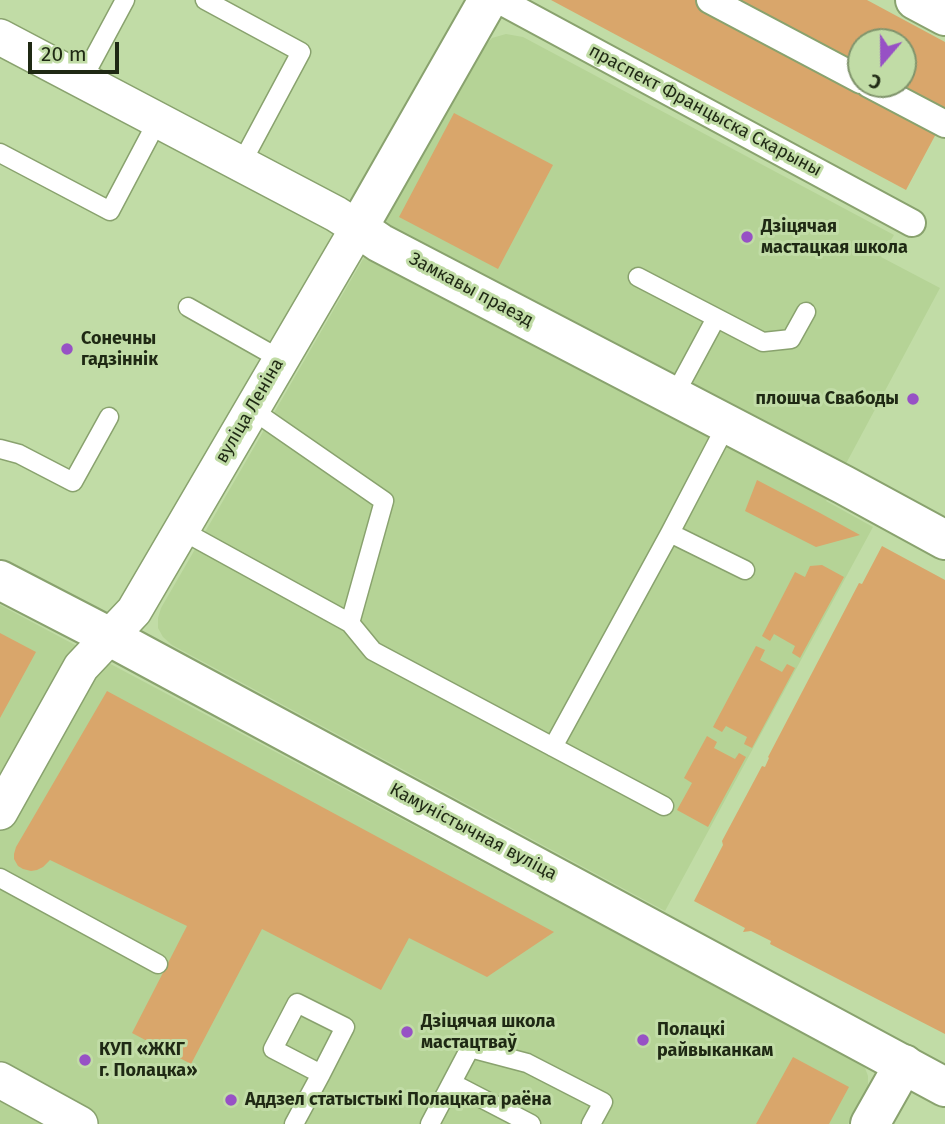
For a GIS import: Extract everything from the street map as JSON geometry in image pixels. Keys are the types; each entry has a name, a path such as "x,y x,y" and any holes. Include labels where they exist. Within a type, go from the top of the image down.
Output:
{"main road":[{"name":"вуліца Леніна","path":"358,228 488,0"},
{"path":"915,0 945,16"},
{"name":"Замкавы праезд","path":"358,228 380,243 945,540"},
{"name":"Камуністычная вуліца","path":"0,580 945,1087"},
{"path":"870,1124 904,1064"}],"street":[{"name":"праспект Францыска Скарыны","path":"499,0 912,223"},
{"path":"709,0 847,73"},
{"name":"Замкавы праезд","path":"0,37 241,163 358,228"},
{"path":"896,98 945,124"},
{"name":"вуліца Леніна","path":"0,812 81,667 134,611 358,228"},
{"path":"0,1080 80,1124"}],"lane":[{"path":"82,80 125,0"},
{"path":"205,0 301,52 241,163"},
{"path":"0,153 110,211 158,120"},
{"path":"639,277 763,342 791,339 806,312"},
{"path":"188,307 280,359"},
{"path":"674,396 716,318"},
{"path":"251,409 384,501 350,623"},
{"path":"0,449 19,454 73,482 109,417"},
{"path":"554,747 727,424"},
{"path":"181,530 350,623 373,651 664,806"},
{"path":"670,533 745,570"},
{"path":"0,878 158,964"},
{"path":"430,1124 470,1048 527,1063 603,1102 591,1124"},
{"path":"298,1123 321,1073"},
{"path":"452,1083 531,1124"}],"shaded area":[{"path":"551,0 867,0 945,42 945,117 906,190"},
{"path":"506,34 523,37 894,235 881,257 940,288 826,501 873,527 665,911 172,645 158,628 161,608 483,48 492,38"},
{"path":"454,113 553,165 498,269 399,217"},
{"path":"757,480 860,535 816,547 745,511"},
{"path":"882,546 945,580 945,1034 770,944 771,941 751,931 743,932 745,928 694,901 723,845 722,841 762,766 765,767 859,583 862,584"},
{"path":"822,565 844,577 800,658 792,653 795,646 774,634 770,641 762,636 795,572 805,577 810,566"},
{"path":"0,605 857,1062 865,1068 868,1086 848,1124 0,1124"},
{"path":"0,633 36,652 0,718"},
{"path":"756,646 765,650 760,660 782,672 787,664 795,668 752,748 744,744 747,737 726,726 722,732 713,727"},
{"path":"107,691 554,932 487,977 409,938 381,990 262,929 191,1064 132,1033 187,926 50,860 43,867 31,871 18,866 14,859 16,847"},
{"path":"707,736 717,742 714,748 735,759 739,753 746,757 708,827 677,810 692,783 684,778"},
{"path":"793,1057 849,1087 829,1124 756,1124"}],"place":[{"name":"Дзіцячая мастацкая школа","path":"747,237"},
{"name":"Сонечны гадзіннік","path":"67,349"},
{"name":"плошча Свабоды","path":"913,399"},
{"name":"Дзіцячая школа мастацтваў","path":"407,1032"},
{"name":"Полацкі райвыканкам","path":"643,1040"},
{"name":"КУП «ЖКГ г. Полацка»","path":"85,1060"},
{"name":"Аддзел статыстыкі Полацкага раёна","path":"231,1100"}]}
